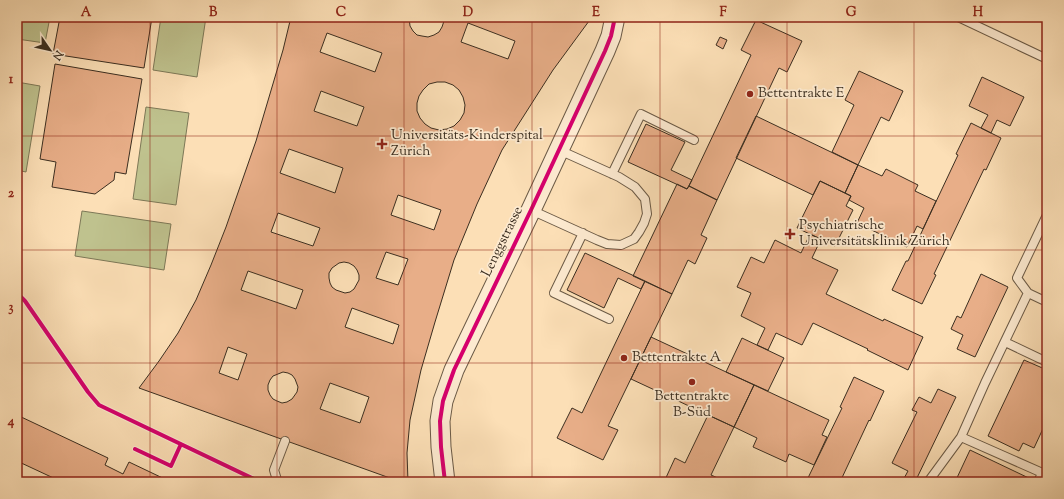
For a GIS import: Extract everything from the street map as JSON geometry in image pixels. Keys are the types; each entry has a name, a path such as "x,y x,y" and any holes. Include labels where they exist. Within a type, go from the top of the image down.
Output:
{"street":[{"name":"Lenggstrasse","path":"445,482 440,421 443,401 454,370 605,51 611,36 615,17"}],"lane":[{"path":"958,17 1047,59"},
{"path":"612,174 641,114 694,140"},
{"path":"531,210 607,244 621,245 634,239 644,223 647,214 645,200 635,187 612,174 559,150"},
{"path":"1047,215 1017,278 1028,293 1047,302"},
{"path":"583,233 554,293 610,318"},
{"path":"928,482 961,437 1028,293"},
{"path":"1005,342 1047,362"},
{"path":"961,437 1045,474 1038,482"},
{"path":"280,482 277,480 274,470 285,441"}],"green space":[{"path":"17,17 50,17 45,43 17,39"},
{"path":"161,17 206,17 197,77 153,70"},
{"path":"17,82 40,86 26,172 17,170"},
{"path":"146,107 189,113 176,205 133,199"},
{"path":"82,211 171,224 164,270 75,256"}],"building":[{"path":"60,17 152,17 144,68 53,54"},
{"path":"291,17 409,17 410,26 413,31 417,35 428,37 439,32 444,21 443,17 578,17 589,21 553,70 502,150 477,204 454,260 421,370 410,420 407,453 408,482 401,482 139,388 178,333 196,300 211,265 256,141 283,50","holes":["468,23 515,41 508,59 461,42","327,33 382,53 375,72 320,52","445,82 453,85 459,90 463,97 465,105 464,113 454,126 439,130 431,128 420,118 417,111 419,96 429,84","321,91 364,107 357,126 314,111","289,149 343,168 335,193 280,173","398,195 441,210 434,230 391,215","278,213 320,228 313,246 271,232","386,252 408,259 398,285 376,278","339,263 349,263 357,270 359,280 354,289 345,293 332,287 329,273 332,268","248,271 303,290 296,309 241,290","352,308 399,325 393,344 345,327","228,347 247,354 238,380 219,373","283,372 292,375 298,387 297,392 292,399 282,403 273,399 268,390 268,385 273,376","330,383 369,397 360,423 320,409"]},
{"name":"Bettentrakte E","path":"756,20 802,41 787,72 779,68 717,200 689,186 751,55 741,50"},
{"path":"720,37 727,40 723,49 716,45"},
{"path":"55,64 142,79 126,174 115,172 114,180 95,194 52,187 56,162 40,159"},
{"path":"859,71 903,91 889,121 881,117 858,165 832,152 854,105 845,100"},
{"path":"982,77 1024,97 1010,126 997,120 991,133 981,128 988,115 969,106"},
{"path":"756,116 858,165 845,193 820,181 813,195 736,158"},
{"path":"971,123 1001,138 986,170 984,169 934,274 936,275 922,304 892,290 906,261 908,261 958,155 956,154"},
{"path":"646,124 685,142 671,170 692,180 687,189 628,162"},
{"path":"858,165 882,176 886,169 918,185 915,191 936,201 923,229 917,226 907,247 857,223 864,208 849,200 851,196 845,193"},
{"path":"820,181 851,196 846,206 853,210 835,246 797,228"},
{"path":"677,184 687,189 689,186 717,200 701,235 707,238 695,264 688,260 672,294 633,276"},
{"path":"810,234 821,239 812,258 838,270 826,294 883,321 884,319 923,337 908,370 813,323 802,345 776,333 768,350 757,345 765,328 741,316 751,293 737,287 751,257 764,263 775,240 801,253"},
{"path":"585,253 645,281 641,289 618,278 604,308 567,290"},
{"path":"981,274 1008,287 975,357 957,349 963,335 951,329 957,316 961,318"},
{"name":"Bettentrakte A","path":"645,281 672,294 608,426 618,430 603,460 557,438 572,408 582,413"},
{"name":"Bettentrakte B-Süd","path":"651,337 754,385 734,427 631,379"},
{"path":"742,338 784,358 768,391 726,372"},
{"path":"1024,360 1047,370 1047,420 1034,448 1023,443 1019,451 988,436"},
{"path":"854,377 884,391 840,482 806,482 842,408 840,407"},
{"path":"754,385 829,420 822,435 827,437 814,465 789,454 786,462 753,447 757,438 734,427"},
{"path":"938,389 956,397 915,482 902,482 908,471 892,463 917,412 912,410 919,397 931,403"},
{"path":"17,415 108,458 105,465 123,474 129,462 171,482 62,482 17,461"},
{"path":"708,415 734,427 711,475 720,479 718,482 664,482 675,458 685,463"},
{"path":"970,450 1035,481 955,482"}],"cycle path":[{"path":"445,482 440,421 443,401 454,370 605,51 611,36 615,17"},
{"path":"17,293 25,301 88,392 99,405 260,482"},
{"path":"135,449 171,466 181,444"}],"place":[{"name":"Bettentrakte E","path":"750,94"},
{"name":"Universitäts-Kinderspital Zürich","path":"382,144"},
{"name":"Psychiatrische Universitätsklinik Zürich","path":"790,234"},
{"name":"Bettentrakte A","path":"624,358"},
{"name":"Bettentrakte B-Süd","path":"692,382"}]}
